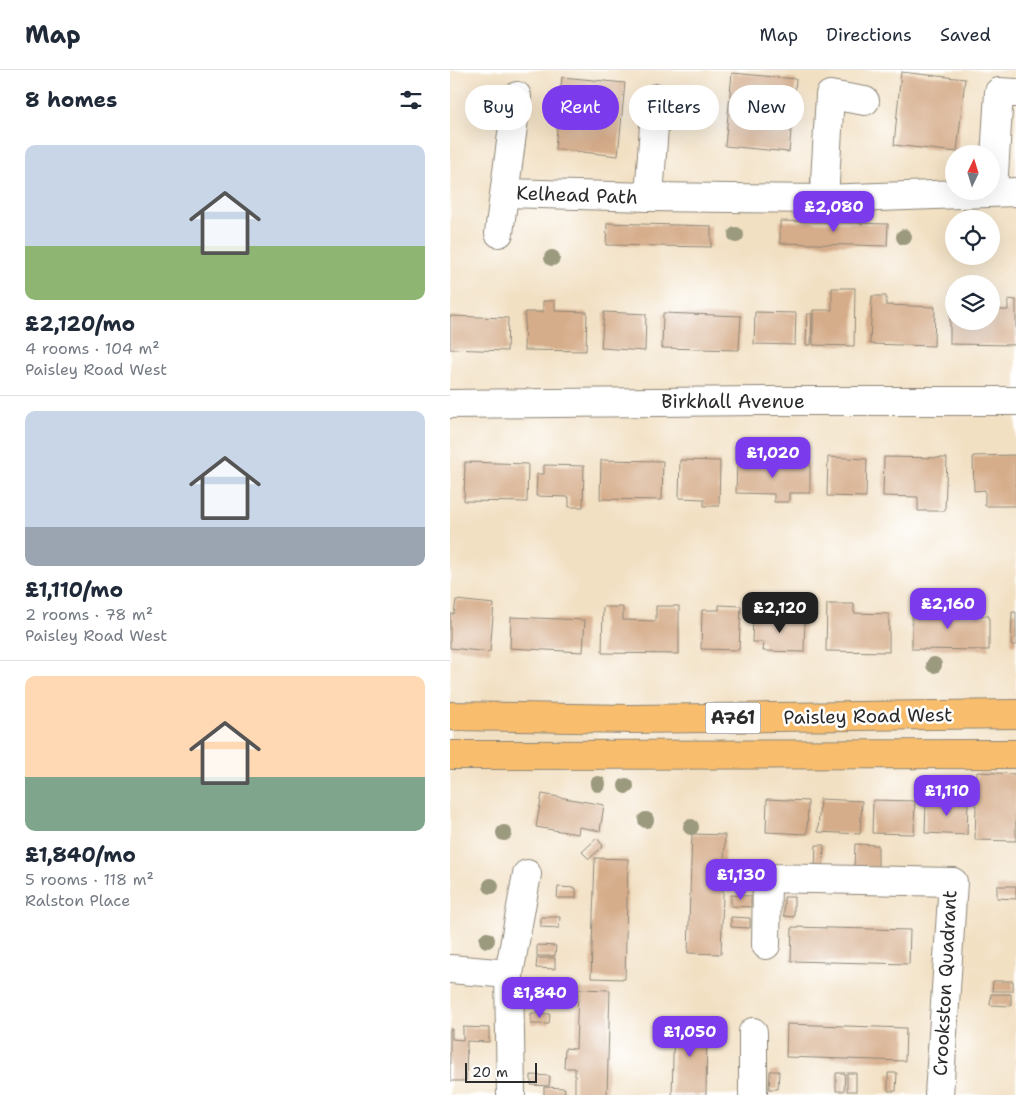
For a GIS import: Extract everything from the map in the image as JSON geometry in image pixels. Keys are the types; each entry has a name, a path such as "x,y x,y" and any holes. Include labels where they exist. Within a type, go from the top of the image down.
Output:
{"main road":[{"name":"Paisley Road West","path":"450,716 630,719 1016,714"},
{"path":"503,717 504,755"},
{"name":"Paisley Road West","path":"450,755 1016,754"}],"street":[{"name":"Kelhead Path","path":"506,192 649,197 824,199 1004,192 999,92 1016,93"},
{"path":"824,199 830,95 865,101"},
{"name":"Kelhead Path","path":"500,233 513,130"},
{"name":"Kelhead Path","path":"649,197 654,130"},
{"name":"Birkhall Avenue","path":"450,404 1016,401"},
{"path":"511,1095 509,974 527,874"},
{"name":"Crookston Quadrant","path":"766,945 767,878 954,882 939,1095"},
{"path":"450,969 509,974"},
{"path":"753,1032 753,1095"}],"building":[{"path":"901,72 965,79 958,145 945,145 945,151 894,145"},
{"path":"732,73 796,79 795,85 731,85"},
{"path":"562,77 625,83 618,156 555,149 557,130 619,130 619,85 561,85"},
{"path":"729,104 729,130 791,130 789,152 725,146"},
{"path":"780,221 888,224 887,246 780,243"},
{"path":"607,223 711,226 711,247 606,245"},
{"path":"832,288 855,288 854,346 813,345 813,310 832,310"},
{"path":"872,296 886,296 886,305 935,307 934,346 870,344"},
{"path":"1008,299 1016,300 1016,345 950,344 950,330 1000,330 1000,310 1008,310"},
{"path":"543,301 555,301 555,311 587,312 586,351 524,350 525,312 543,312"},
{"path":"604,312 646,314 645,351 601,348"},
{"path":"755,312 796,313 795,345 754,344"},
{"path":"663,313 741,316 739,350 662,348"},
{"path":"807,314 812,314 811,345 806,345"},
{"path":"450,316 508,318 507,351 450,349"},
{"path":"1016,455 1016,506 985,506 985,490 974,491 973,456"},
{"path":"828,457 867,459 866,497 827,496"},
{"path":"884,457 947,458 945,511 918,511 918,497 883,496"},
{"path":"601,460 663,461 662,500 600,499"},
{"path":"680,460 720,461 719,506 704,506 704,499 679,498"},
{"path":"737,461 810,463 810,493 789,493 789,502 774,502 774,494 736,493"},
{"path":"465,462 528,464 527,502 464,501"},
{"path":"544,465 584,466 583,507 569,507 569,497 536,496 537,474 544,474"},
{"path":"456,600 494,604 490,652 450,648 450,614 454,614"},
{"path":"912,603 944,604 944,615 989,616 989,650 912,649"},
{"path":"827,604 854,604 854,613 889,614 889,652 826,651"},
{"path":"719,605 741,606 739,650 701,649 702,610 719,610"},
{"path":"656,606 679,606 679,654 602,653 603,607 623,607 623,620 656,621"},
{"path":"1012,612 1016,612 1016,645 1011,645"},
{"path":"511,617 585,620 583,652 510,648"},
{"path":"753,617 805,619 804,652 763,651 764,642 752,642"},
{"path":"977,772 1016,774 1016,841 975,840"},
{"path":"542,794 604,805 600,831 579,827 578,834 536,827"},
{"path":"767,799 808,801 807,834 766,832"},
{"path":"820,799 862,801 860,834 818,832"},
{"path":"873,800 915,801 914,834 872,833"},
{"path":"926,800 968,801 967,835 925,833"},
{"path":"692,834 725,835 721,954 688,953"},
{"path":"597,838 603,846 589,859 582,852"},
{"path":"855,844 878,845 878,868 854,867"},
{"path":"816,845 824,845 823,867 815,867"},
{"path":"595,858 628,859 625,979 591,978"},
{"path":"997,886 1016,886 1016,899 997,898"},
{"path":"558,887 576,888 576,898 557,898"},
{"path":"731,895 751,896 751,907 731,906"},
{"path":"784,897 794,897 794,917 784,916"},
{"path":"541,917 560,917 559,928 541,927"},
{"path":"731,917 750,918 750,928 731,927"},
{"path":"792,927 910,930 909,964 791,961"},
{"path":"537,945 556,946 555,956 537,956"},
{"path":"537,958 555,958 555,969 536,968"},
{"path":"993,981 1013,981 1013,991 992,991"},
{"path":"534,985 553,986 552,996 534,996"},
{"path":"578,989 610,990 607,1095 575,1095 575,1068 564,1068 565,1048 576,1049"},
{"path":"991,994 1011,994 1011,1006 990,1005"},
{"path":"531,1013 550,1014 549,1024 531,1024"},
{"path":"674,1021 707,1022 706,1095 672,1095"},
{"path":"787,1024 906,1028 905,1061 786,1057"},
{"path":"463,1027 489,1028 489,1042 467,1041 466,1081 450,1081 450,1029 452,1029 452,1039 463,1040"},
{"path":"770,1071 779,1071 778,1089 769,1089"},
{"path":"836,1073 845,1073 844,1091 836,1091"},
{"path":"847,1073 856,1073 856,1091 847,1091"},
{"path":"888,1073 897,1073 896,1091 888,1091"},
{"path":"531,1075 550,1076 549,1086 531,1085"},
{"path":"544,1087 565,1088 564,1095 544,1095"}]}
